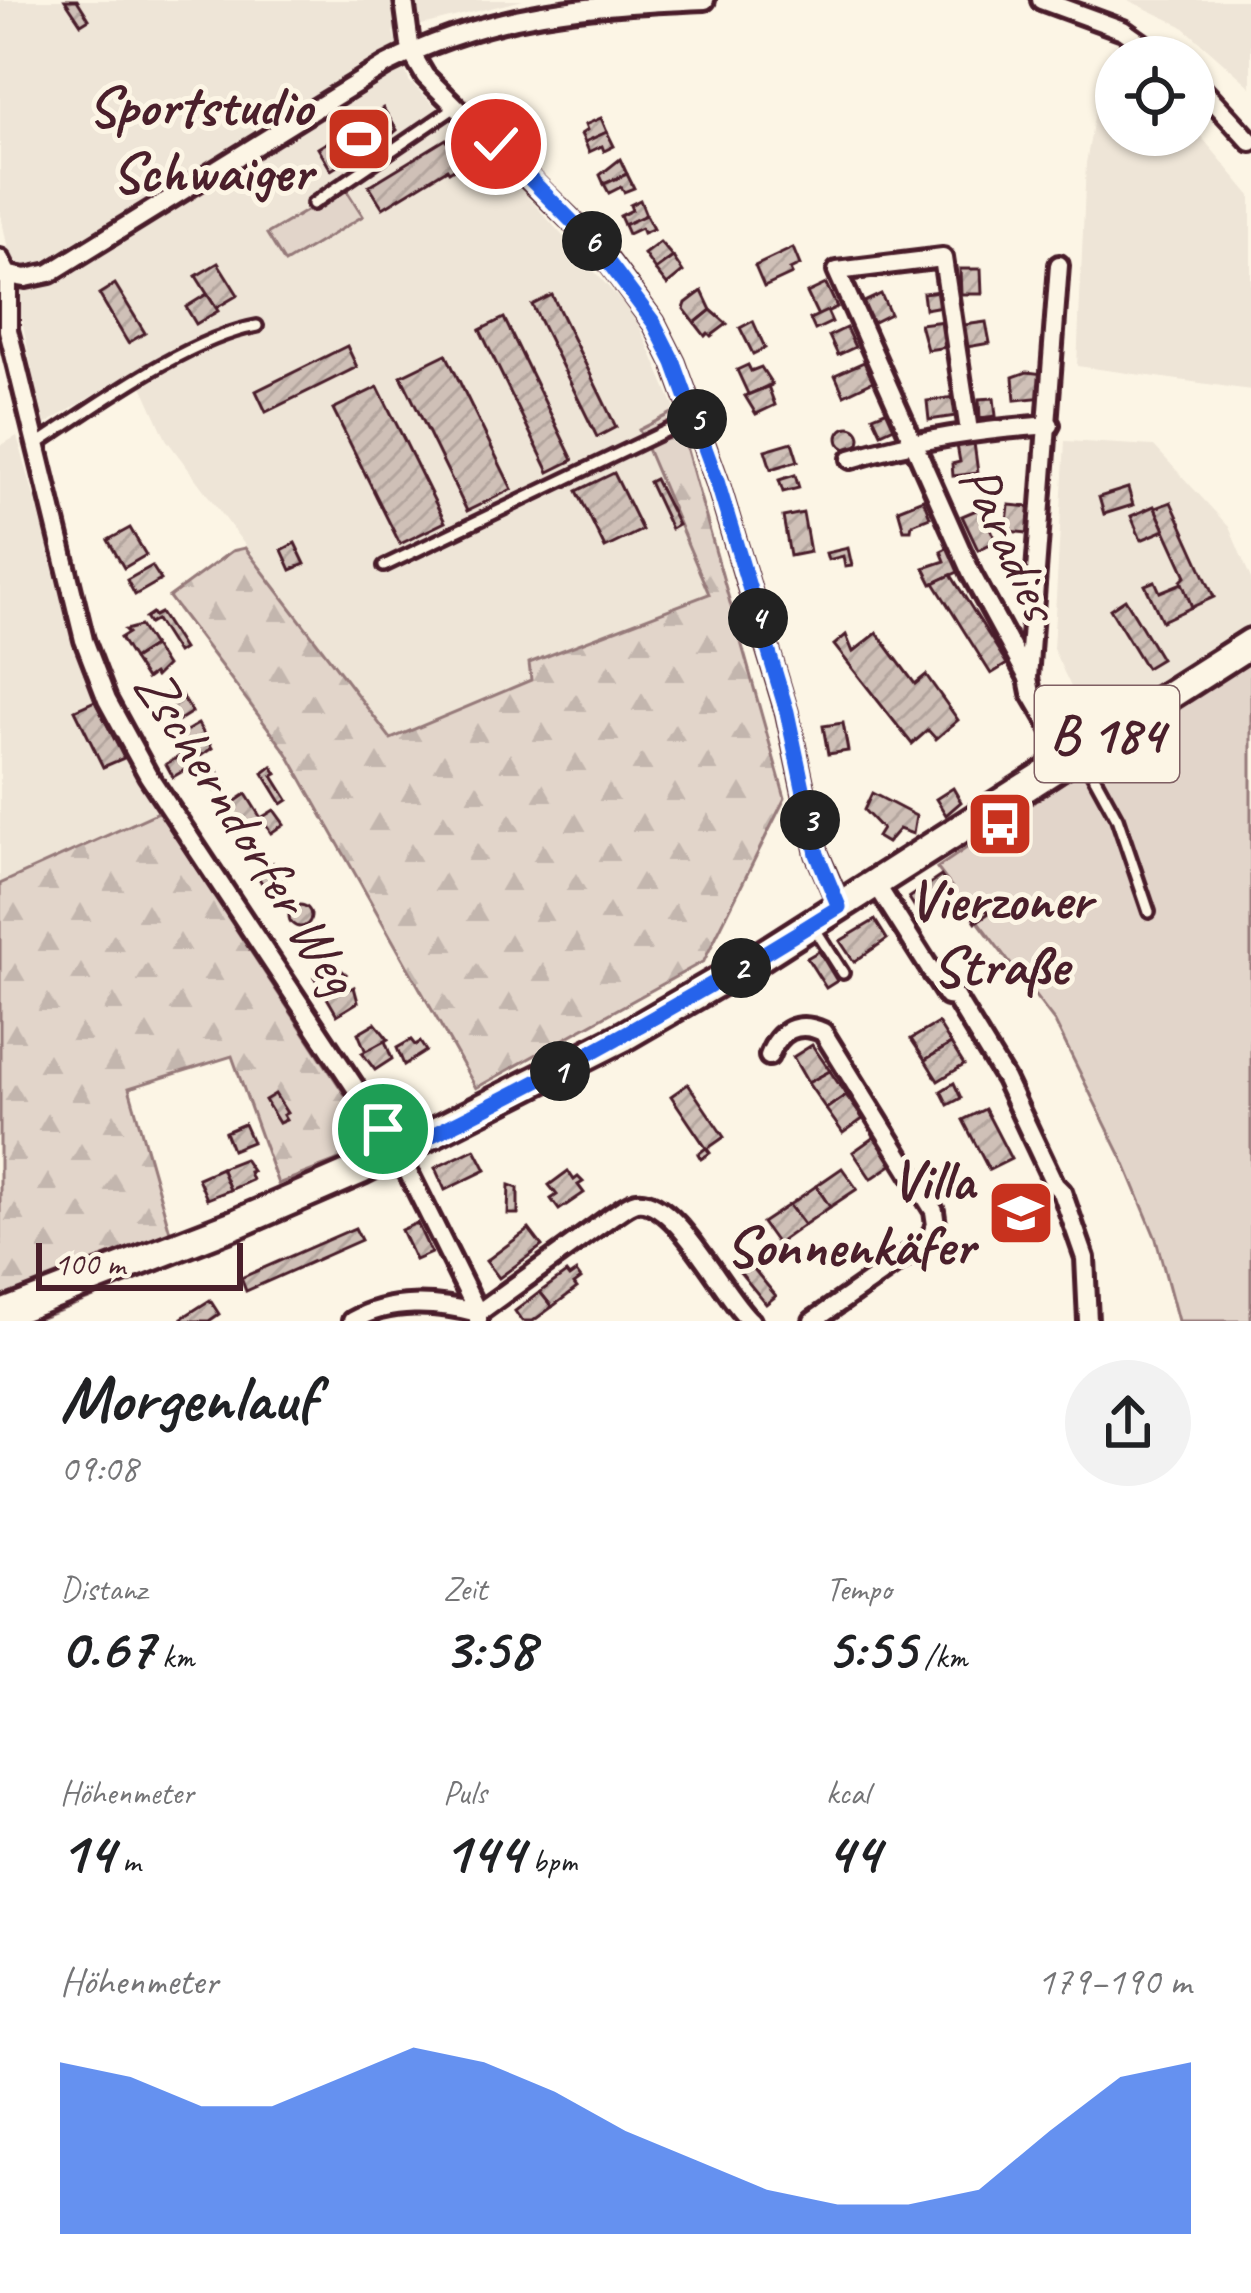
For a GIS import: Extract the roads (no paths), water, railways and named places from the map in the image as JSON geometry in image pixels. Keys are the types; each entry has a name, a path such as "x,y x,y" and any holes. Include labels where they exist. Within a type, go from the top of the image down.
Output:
{"main road":[{"name":"B 184","path":"0,1315 238,1222 398,1152 623,1037 812,925 1251,644"}],"street":[{"path":"404,0 411,52 424,76 535,182 626,283 654,323 696,417 787,712 817,854 839,907"},
{"path":"4,267 26,278 50,273 236,154 440,38 585,3 705,0"},
{"path":"1041,0 1131,36"},
{"path":"1215,103 1251,142"},
{"name":"Paradies","path":"969,431 943,258 837,271 972,575 1031,693 1075,755"},
{"name":"Paradies","path":"1028,679 1059,265"},
{"name":"Zscherndorfer Weg","path":"4,267 8,330 84,640 107,700 148,775 398,1152 478,1317"},
{"name":"Paradies","path":"850,459 914,440 1050,425"},
{"path":"876,884 995,1062 1054,1185 1062,1192 1085,1258 1088,1321"},
{"path":"769,1056 776,1040 794,1027 808,1024 824,1032 934,1211 936,1225 928,1240 813,1321"},
{"path":"352,1321 387,1306 409,1305 455,1307 478,1317 632,1202 645,1202 670,1215 751,1321"}],"lane":[{"path":"313,204 454,108"},
{"path":"36,445 124,388 228,331 257,326"},
{"path":"385,566 696,417"},
{"path":"1075,755 1117,818 1149,912"},
{"path":"812,925 843,974"}],"place":[{"name":"Sportstudio Schwaiger","path":"359,139"},
{"name":"Vierzoner Straße","path":"1000,824"},
{"name":"Villa Sonnenkäfer","path":"1021,1213"}]}
